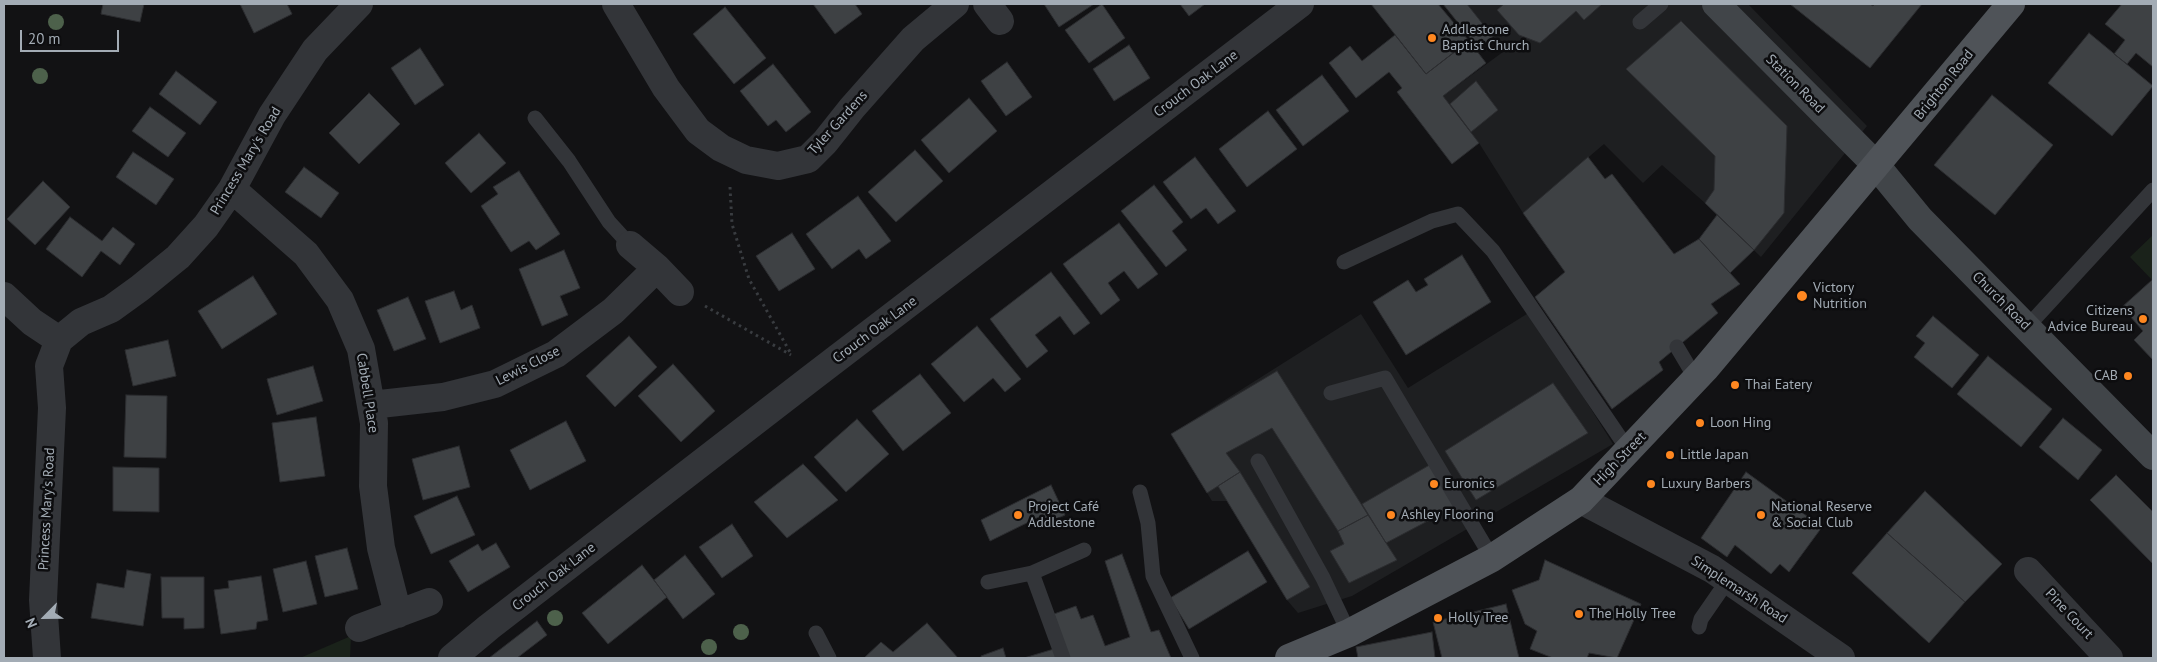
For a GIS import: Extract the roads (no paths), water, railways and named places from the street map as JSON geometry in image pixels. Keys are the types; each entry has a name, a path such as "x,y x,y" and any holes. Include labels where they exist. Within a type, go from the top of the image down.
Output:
{"main road":[{"name":"Station Road","path":"1716,4 1874,164"},
{"name":"Brighton Road","path":"1874,164 1910,126 2010,4"},
{"name":"Church Road","path":"1874,164 1909,207 2153,456"},
{"name":"High Street","path":"1289,658 1324,651 1349,633 1492,558 1581,500 1696,379 1874,164"}],"street":[{"name":"Princess Mary's Road","path":"47,658 43,600 52,408 49,366 59,340 80,322 111,309 133,294 178,257 206,226 232,189 272,115 315,50 359,4"},
{"name":"Tyler Gardens","path":"616,4 666,88 698,131 727,151 746,160 778,166 808,158 826,142 852,108 913,39 955,4"},
{"name":"Crouch Oak Lane","path":"452,658 489,627 794,391 1300,4"},
{"name":"Cabbell Place","path":"232,189 306,254 340,300 361,349 374,423 372,486 378,531 398,614"},
{"path":"630,245 657,268 680,292"},
{"name":"Lewis Close","path":"371,405 443,397 495,384 556,354 613,311 657,268"},
{"path":"4,296 32,322 59,340"},
{"name":"Simplemarsh Road","path":"1581,500 1728,580 1841,658"},
{"name":"Pine Court","path":"2028,571 2109,658"},
{"path":"359,628 429,602"}],"lane":[{"path":"1640,22 1661,4"},
{"path":"535,118 569,161 609,222 630,245"},
{"path":"2026,327 2153,190"},
{"path":"1344,262 1432,221 1458,214 1493,251 1629,451"},
{"path":"1677,347 1696,379"},
{"path":"1331,393 1385,378 1492,558"},
{"path":"1258,461 1323,578 1349,633"},
{"path":"1140,492 1148,523 1153,576 1192,658"},
{"path":"988,582 1032,572 1084,550"},
{"path":"1032,572 1063,658"},
{"path":"1699,627 1701,619 1728,580"},
{"path":"816,634 829,658"}],"place":[{"name":"Addlestone Baptist Church","path":"1432,38"},
{"name":"Victory Nutrition","path":"1802,296"},
{"name":"Citizens Advice Bureau","path":"2143,319"},
{"name":"CAB","path":"2128,376"},
{"name":"Thai Eatery","path":"1735,385"},
{"name":"Loon Hing","path":"1700,423"},
{"name":"Little Japan","path":"1670,455"},
{"name":"Euronics","path":"1434,484"},
{"name":"Luxury Barbers","path":"1651,484"},
{"name":"Project Café Addlestone","path":"1018,515"},
{"name":"Ashley Flooring","path":"1391,515"},
{"name":"National Reserve & Social Club","path":"1761,515"},
{"name":"The Holly Tree","path":"1579,614"},
{"name":"Holly Tree","path":"1438,618"}]}
